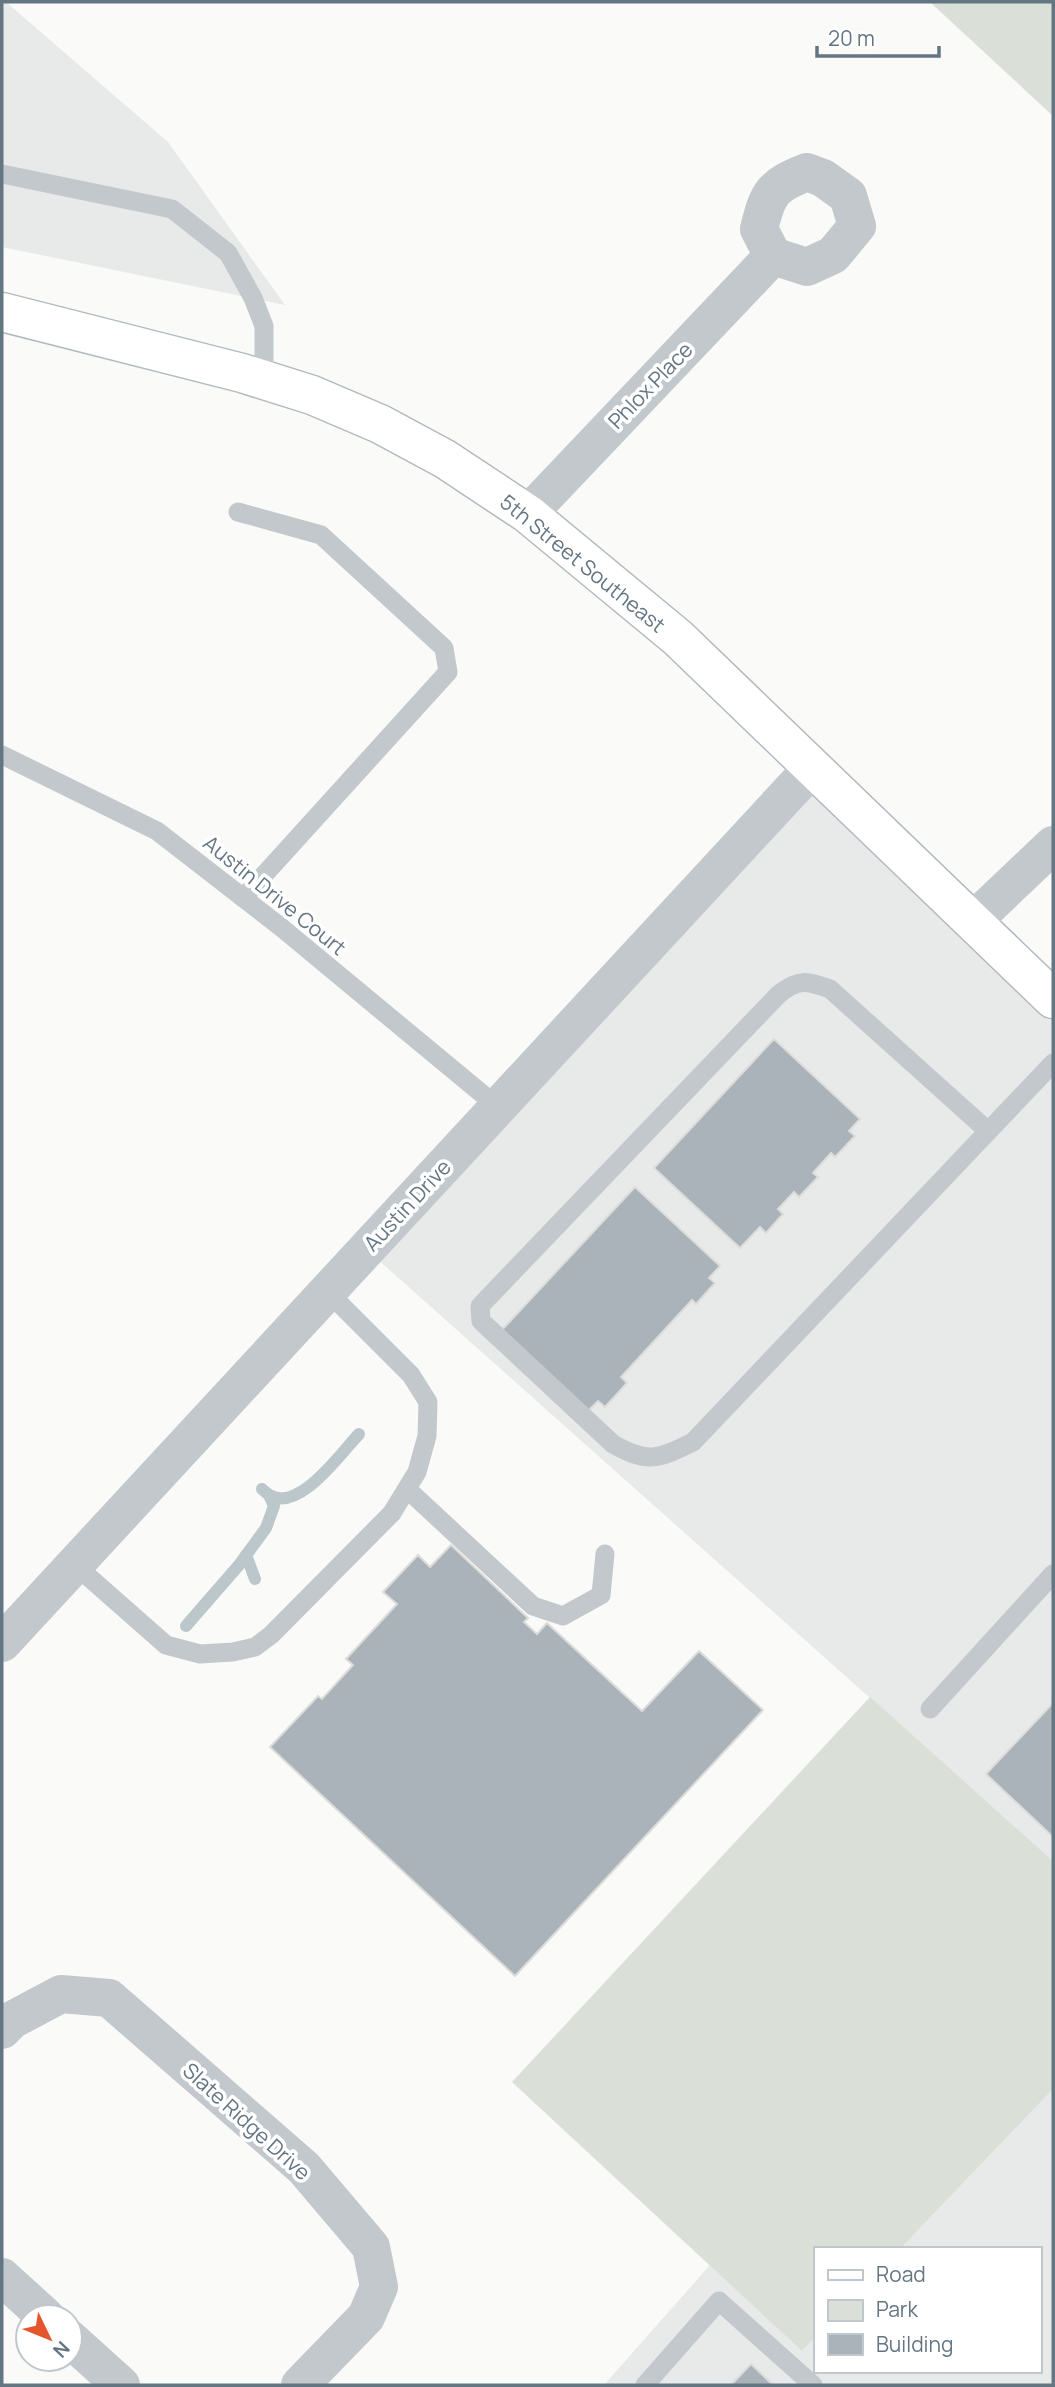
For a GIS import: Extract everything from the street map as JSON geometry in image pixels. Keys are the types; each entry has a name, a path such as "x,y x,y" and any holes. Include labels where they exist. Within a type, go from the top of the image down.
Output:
{"main road":[{"name":"5th Street Southeast","path":"2,312 312,395 380,424 445,459 528,514 678,638 1053,999"}],"street":[{"name":"Phlox Place","path":"528,514 773,256"},
{"name":"Austin Drive","path":"2,1643 812,768"},
{"path":"973,921 1053,845"},
{"name":"Slate Ridge Drive","path":"2,2030 12,2020 61,1994 109,1997 304,2168 370,2247 379,2287 366,2317 300,2385"},
{"path":"2,2277 31,2303"},
{"path":"84,2352 121,2385"}],"lane":[{"path":"2,174 172,209 219,245 228,253 247,286 264,326 264,380"},
{"path":"238,512 321,535 444,648 448,671 243,898"},
{"name":"Austin Drive Court","path":"2,755 157,831 498,1107"},
{"path":"988,1131 830,989 807,982 791,984 480,1306 481,1321 613,1444 634,1456 662,1457 693,1442 1053,1063"},
{"path":"74,1564 166,1645 200,1654 255,1647 271,1635 392,1513 417,1472 427,1436 428,1402 411,1375 327,1291"},
{"path":"407,1489 533,1606 563,1616 601,1595 605,1555"},
{"path":"930,1709 1053,1574"},
{"path":"645,2385 719,2301 813,2385"}],"shaded area":[{"path":"2,2 6,2 168,142 285,305 2,247"},
{"path":"812,768 1053,999 1053,1861 366,1249"},
{"path":"1053,2089 1053,2385 604,2385 710,2265 802,2351 814,2338 814,2373 1041,2373 1041,2247 902,2247"}],"green space":[{"path":"930,2 1053,2 1053,116"},
{"path":"870,1697 1053,1861 1053,2089 902,2247 814,2247 814,2338 802,2351 512,2082"}],"building":[{"path":"774,1039 860,1119 849,1131 855,1136 835,1157 831,1153 813,1173 818,1177 799,1197 794,1192 778,1209 783,1214 766,1233 760,1227 740,1248 654,1168"},
{"path":"635,1187 720,1266 709,1278 715,1283 696,1304 692,1300 621,1377 627,1383 605,1407 598,1401 588,1411 501,1331"},
{"path":"451,1545 528,1618 524,1622 537,1634 547,1623 642,1711 699,1651 763,1710 515,1976 270,1747 318,1696 322,1699 353,1665 346,1659 397,1604 383,1592 418,1555 430,1567"},
{"path":"1053,1703 1053,1837 986,1774"},
{"path":"751,2364 773,2385 731,2385"}],"waterway":[{"path":"269,1495 281,1498 293,1496 306,1489 359,1434"},
{"path":"186,1626 239,1565 266,1528 274,1506 269,1495 262,1489"},
{"path":"246,1555 255,1579"}]}
